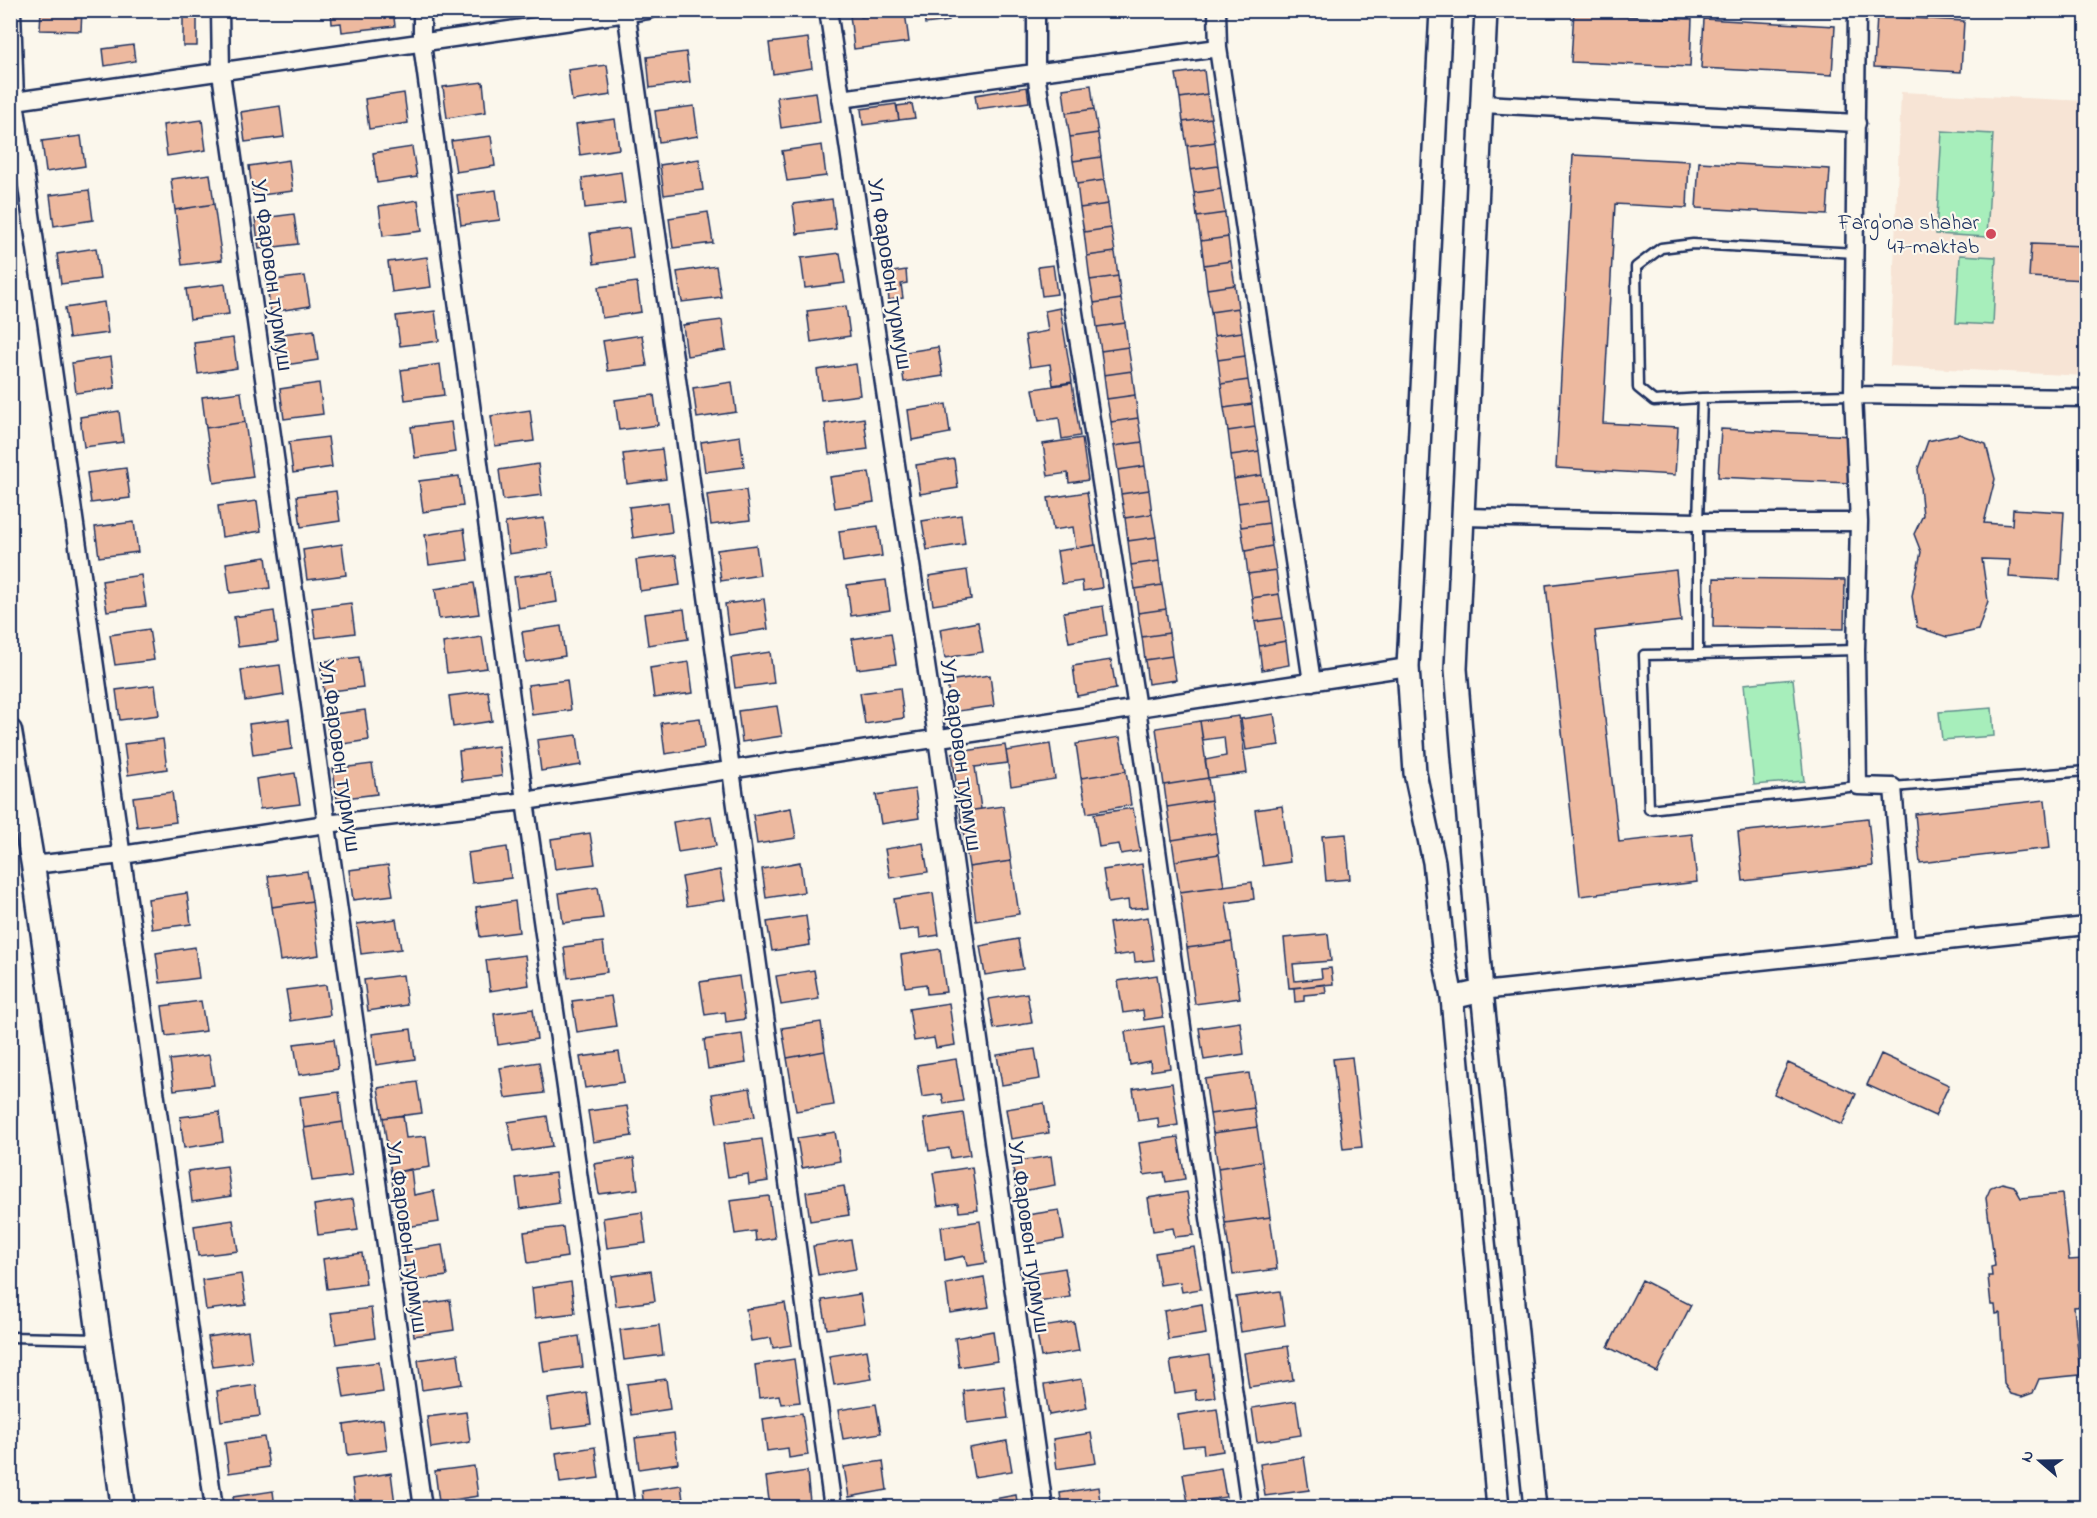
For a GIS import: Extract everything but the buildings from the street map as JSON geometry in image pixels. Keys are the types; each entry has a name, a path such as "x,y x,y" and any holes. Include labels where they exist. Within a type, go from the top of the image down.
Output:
{"main road":[{"path":"10,732 33,865 123,1508"}],"street":[{"path":"12,10 15,101 214,1508"},
{"name":"Ул Фаровон турмуш","path":"220,10 221,73 423,1508"},
{"path":"422,10 422,44 525,801 626,1508"},
{"path":"15,101 648,10"},
{"name":"Ул Фаровон турмуш","path":"828,10 937,738 1044,1508"},
{"path":"1036,10 1036,74 1137,708 1250,1508"},
{"path":"1217,10 1218,48 1312,682"},
{"path":"1441,10 1408,667 1415,773 1434,862 1444,957 1452,998 1498,1508"},
{"path":"1486,10 1456,669 1482,991 1535,1508"},
{"path":"1857,10 1857,253 1853,395 1859,522 1856,650 1858,786 1893,787 1906,945"},
{"path":"626,12 833,1508"},
{"path":"841,99 1218,48"},
{"path":"1482,104 1857,123"},
{"path":"1853,395 2086,398"},
{"path":"1463,517 1698,522 1859,522"},
{"path":"33,865 122,855 326,824 525,801 729,768 1408,667"},
{"path":"1452,998 1482,991 2086,926"}],"lane":[{"path":"1853,395 1654,400 1638,388 1636,267 1661,248 1693,244 1857,253"},
{"path":"1698,654 1698,522 1702,398"},
{"path":"1856,650 1644,654 1649,809 1858,786"},
{"path":"1893,787 2086,771"},
{"path":"10,1337 99,1339"}],"shaded area":[{"name":"Farg'ona shahar 47-maktab","path":"1901,92 2086,101 2086,376 1890,366"}],"green space":[{"path":"1942,131 1993,134 1987,237 1936,234"},
{"path":"1960,255 1996,257 1993,325 1956,323"},
{"path":"1793,679 1804,781 1754,785 1744,684"},
{"path":"1992,708 1994,736 1942,740 1939,712"}],"place":[{"name":"Farg'ona shahar 47-maktab","path":"1991,234"}]}
